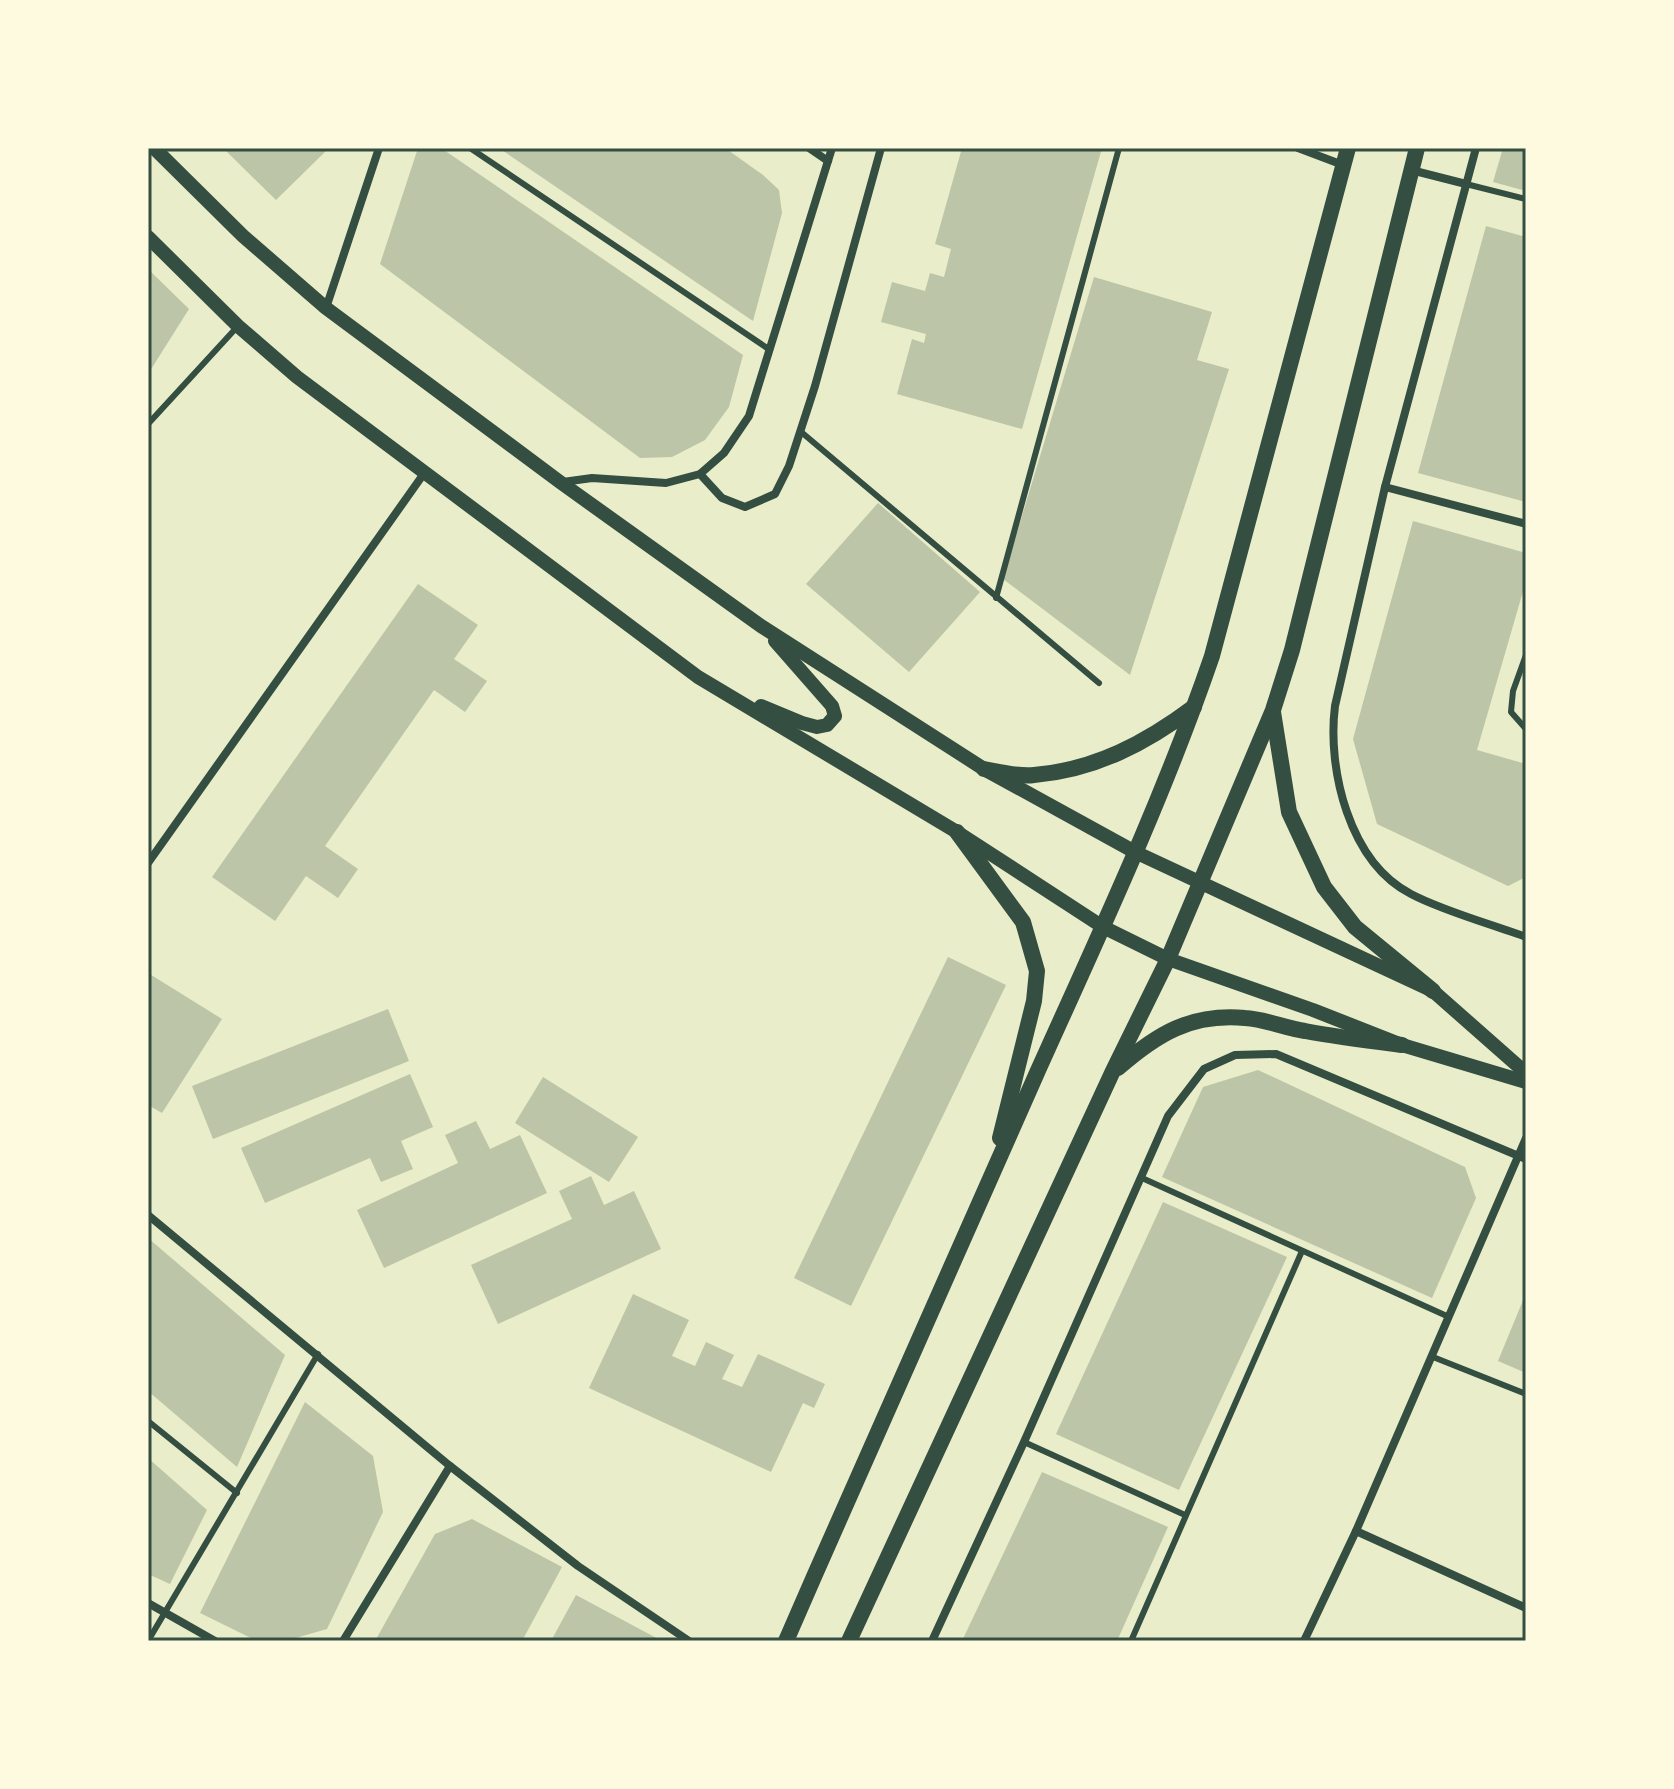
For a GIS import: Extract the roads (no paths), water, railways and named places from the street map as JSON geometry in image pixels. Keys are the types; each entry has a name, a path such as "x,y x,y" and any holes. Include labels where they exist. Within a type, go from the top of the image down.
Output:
{"main road":[{"path":"786,1641 901,1373 1103,927 1195,706 1212,656 1348,148"},
{"path":"849,1641 1112,1073 1168,959 1273,710 1292,650 1417,148"},
{"path":"984,769 1031,776 1076,768 1119,754 1146,740 1195,706"},
{"path":"1273,710 1289,812 1324,887 1355,927 1433,991"},
{"path":"957,832 1023,922 1037,971 1034,1001 988,1183"},
{"path":"1112,1073 1140,1049 1171,1030 1205,1017 1247,1018 1302,1031 1402,1045"}],"street":[{"path":"154,148 243,236 326,308 761,626 984,769 1135,852 1433,991 1526,1073"},
{"path":"326,308 379,148"},
{"path":"809,148 828,161"},
{"path":"560,482 592,478 666,483 700,474 724,453 749,416 832,148"},
{"path":"700,474 722,498 745,507 775,494 789,466 800,431 881,148"},
{"path":"1298,148 1343,165"},
{"path":"1476,148 1385,487 1335,706 1332,733 1337,779 1347,811 1371,862 1409,894 1526,937"},
{"path":"1411,170 1466,184"},
{"path":"148,237 238,326 297,377 698,677 957,832 1103,927 1168,959 1402,1045 1526,1082"},
{"path":"148,863 425,472"},
{"path":"1385,487 1526,524"},
{"path":"717,688 817,727 827,725 835,716 832,706 761,626"},
{"path":"932,1641 1168,1116 1204,1069 1235,1055 1276,1054 1522,1158"},
{"path":"1304,1641 1522,1158 1526,1138"},
{"path":"148,1215 450,1466 578,1566 689,1641"},
{"path":"343,1641 450,1466"},
{"path":"1356,1531 1526,1608"},
{"path":"148,1603 215,1641"}],"lane":[{"path":"470,148 770,350"},
{"path":"996,598 1119,148"},
{"path":"1466,184 1526,199"},
{"path":"148,424 238,326"},
{"path":"800,431 1099,683"},
{"path":"1526,655 1513,691 1511,712 1526,729"},
{"path":"1142,1178 1449,1317"},
{"path":"1131,1641 1302,1251"},
{"path":"148,1641 318,1354"},
{"path":"1433,1357 1526,1394"},
{"path":"148,1421 237,1493"},
{"path":"1024,1442 1185,1515"}]}
